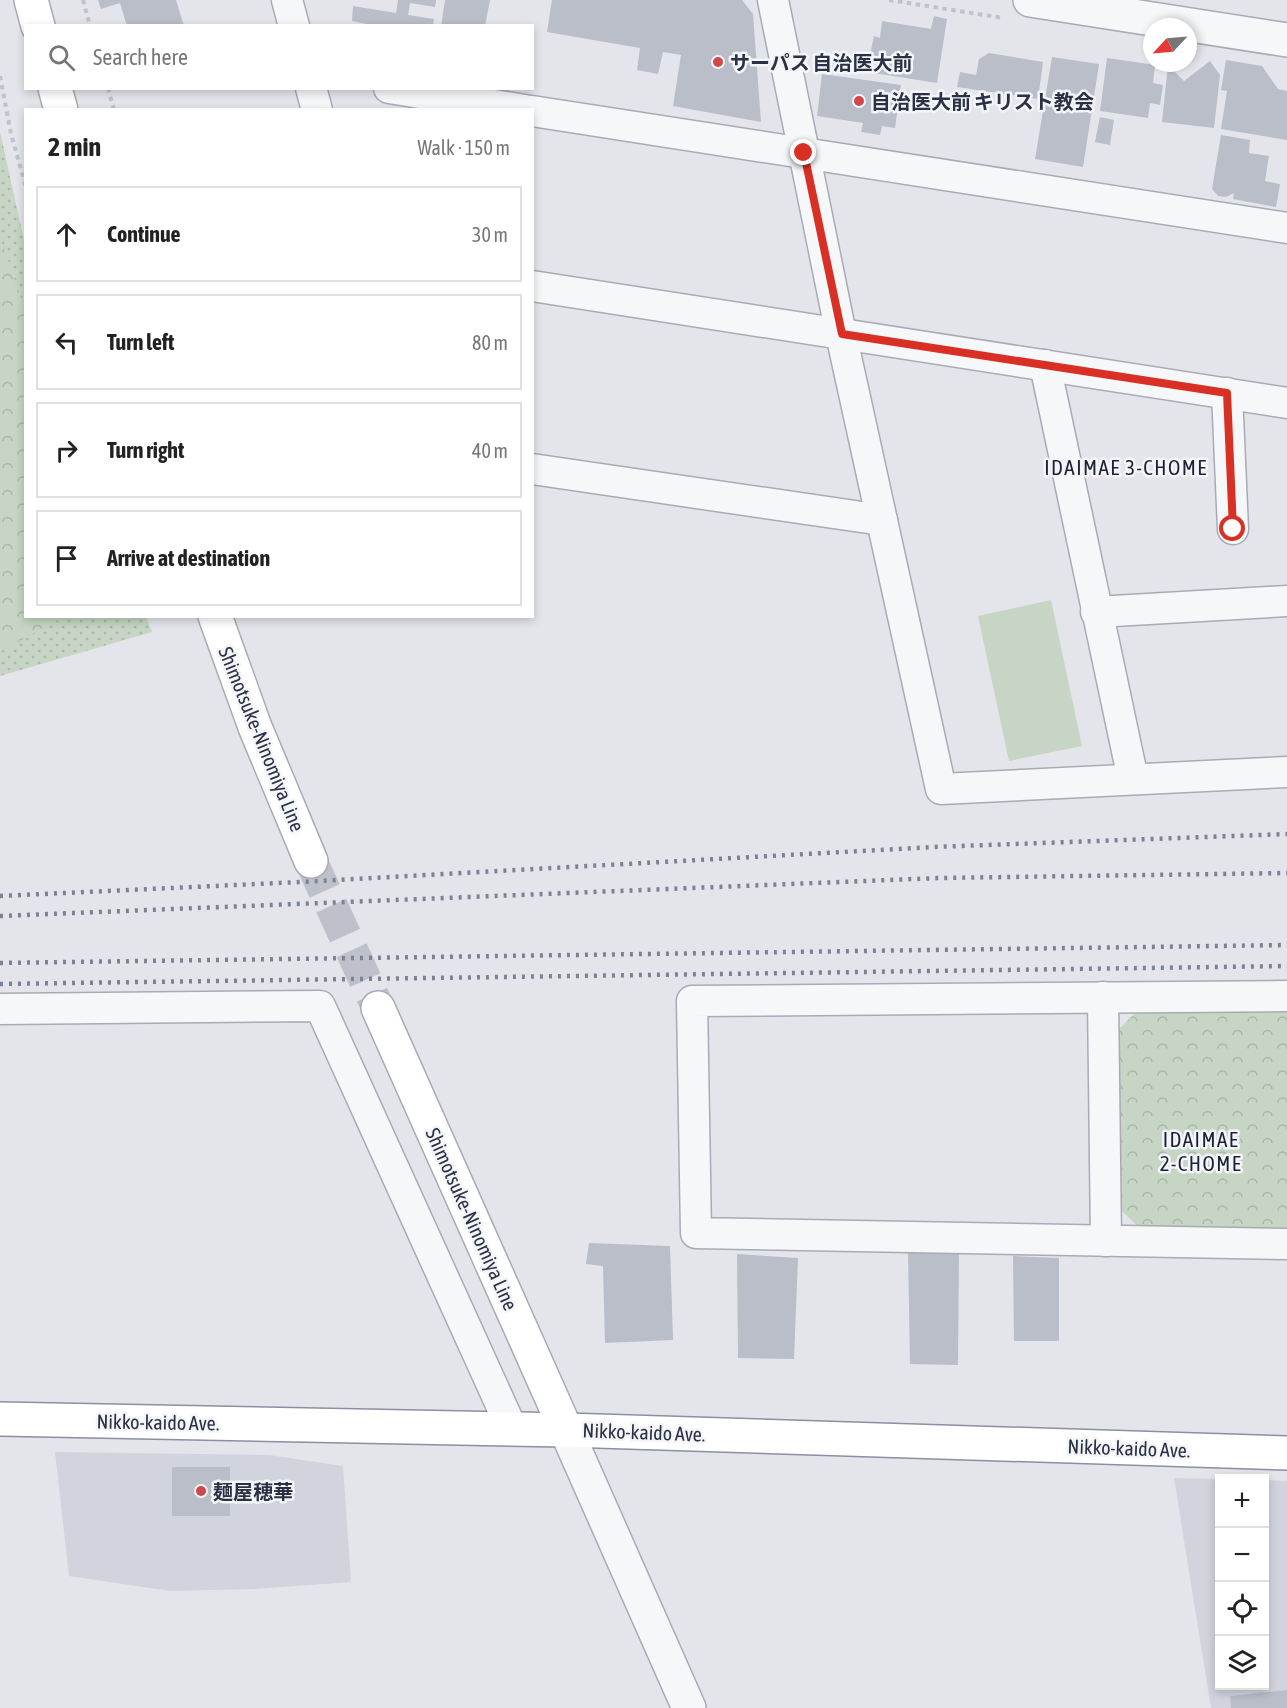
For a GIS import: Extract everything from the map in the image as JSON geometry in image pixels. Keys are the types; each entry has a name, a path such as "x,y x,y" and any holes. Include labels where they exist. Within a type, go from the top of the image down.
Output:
{"main road":[{"path":"31,0 37,24"},
{"path":"56,90 60,108"},
{"name":"Shimotsuke-Ninomiya Line","path":"215,618 255,727 311,861"},
{"name":"Shimotsuke-Ninomiya Line","path":"378,1008 566,1430"},
{"name":"Nikko-kaido Ave.","path":"0,1419 512,1428 1287,1453"}],"street":[{"path":"287,0 293,24"},
{"path":"773,0 842,334 941,789 1287,772"},
{"path":"1030,0 1066,3 1287,40"},
{"path":"401,90 513,108"},
{"path":"534,111 1287,228"},
{"path":"534,286 1287,403"},
{"path":"1045,365 1133,779"},
{"path":"1227,393 1233,529"},
{"path":"534,469 882,520"},
{"path":"1096,612 1287,601"},
{"path":"1287,996 692,1001 696,1233 1287,1244"},
{"path":"1102,997 1106,1241"},
{"path":"0,1009 320,1006 512,1428"},
{"path":"566,1430 690,1708"}],"path":[{"path":"82,0 89,24"},
{"path":"0,76 11,134 24,180"},
{"path":"109,90 113,108"}],"shaded area":[{"path":"55,1452 269,1455 343,1466 351,1582 253,1589 170,1591 69,1576"},
{"path":"1174,1478 1215,1479 1215,1690 1269,1690 1269,1480 1287,1481 1287,1708 1211,1708"}],"green space":[{"path":"0,132 24,240 24,618 146,618 152,632 0,676"},
{"path":"0,236 24,307 24,618 61,618 0,652"},
{"path":"1051,600 1082,746 1009,761 978,616"},
{"path":"1287,1011 1287,1230 1138,1227 1120,1209 1116,1032 1135,1013"}],"building":[{"path":"98,0 176,0 183,24 126,24 120,3 101,9"},
{"path":"398,0 436,0 435,7 410,3 408,15 434,19 433,24 366,24 352,21 353,6 396,13"},
{"path":"445,0 490,0 485,24 441,24"},
{"name":"サーパス 自治医大前","path":"552,0 742,0 753,14 761,122 673,106 681,55 663,52 658,74 637,70 640,48 547,32"},
{"path":"934,16 947,19 937,83 874,73 877,56 870,55 874,36 880,38 882,21 931,29"},
{"path":"989,53 1043,62 1038,99 957,87 960,72 976,75 979,59"},
{"path":"1052,57 1099,64 1083,167 1035,159"},
{"path":"1107,58 1143,63 1143,72 1154,72 1153,83 1163,85 1160,105 1150,103 1148,118 1100,111"},
{"path":"1226,60 1262,66 1278,89 1287,91 1287,140 1221,129 1227,91 1221,90"},
{"path":"1210,61 1220,75 1214,128 1162,122 1167,72 1175,72 1184,81"},
{"name":"自治医大前 キリスト教会","path":"822,74 901,85 895,128 882,126 880,135 861,132 863,123 817,116"},
{"path":"1100,117 1114,120 1110,145 1095,142"},
{"path":"1221,135 1250,140 1249,153 1269,156 1265,181 1280,184 1276,207 1233,199 1234,193 1226,197 1218,196 1212,189"},
{"path":"589,1243 670,1246 673,1340 605,1343 603,1266 586,1264"},
{"path":"908,1252 959,1252 958,1365 910,1364"},
{"path":"737,1254 798,1258 794,1359 738,1358"},
{"path":"1013,1256 1059,1258 1059,1341 1014,1341"},
{"name":"麺屋穂華","path":"172,1467 230,1467 230,1516 172,1516"},
{"path":"1287,1690 1287,1708 1231,1708 1230,1696"}],"tunnel":[{"path":"311,861 378,1008"}],"railway":[{"path":"0,896 933,847 1287,834"},
{"path":"0,916 939,878 1287,873"},
{"path":"0,963 1287,945"},
{"path":"0,984 1287,966"}],"place":[{"name":"サーパス 自治医大前","path":"718,62"},
{"name":"自治医大前 キリスト教会","path":"859,101"},
{"name":"麺屋穂華","path":"201,1491"}],"district":[{"name":"IDAIMAE 3-CHOME","path":"1126,467"},
{"name":"IDAIMAE 2-CHOME","path":"1201,1151"}],"route":[{"path":"804,153 842,334 1227,393 1233,529"}]}
